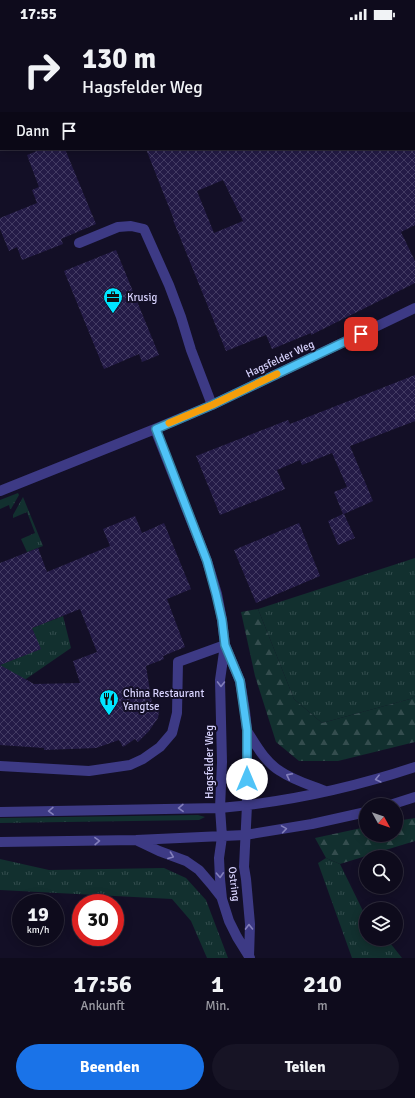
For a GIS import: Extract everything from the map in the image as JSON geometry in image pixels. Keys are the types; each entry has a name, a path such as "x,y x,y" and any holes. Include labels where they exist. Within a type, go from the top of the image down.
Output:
{"street":[{"path":"79,242 118,227 131,226 144,229 169,285 191,350 212,405"},
{"name":"Hagsfelder Weg","path":"0,491 212,405 415,308"},
{"name":"Hagsfelder Weg","path":"156,429 207,561 222,620 225,645 220,680 222,754 220,808"},
{"path":"0,766 89,771 130,765 143,759 160,747 172,733 177,712 178,662 225,645"},
{"name":"Hagsfelder Weg","path":"225,645 240,681 247,730 247,805"},
{"path":"247,730 267,759 279,771 291,778 325,791"},
{"path":"0,812 220,808 281,800 325,791 383,778 415,767"},
{"path":"403,801 415,797"},
{"name":"Ostring","path":"247,805 244,867 250,924 249,958"},
{"name":"Ostring","path":"220,808 222,837 219,858 222,899 237,937 249,958"},
{"path":"0,842 222,837 245,835 312,824 359,814"},
{"path":"136,840 159,851 186,861 199,870 222,899"}],"green space":[{"path":"18,493 19,495 11,509 9,505 0,509 0,500"},
{"path":"23,497 43,546 27,552 21,539 35,533 27,512 13,518 13,515"},
{"path":"415,558 415,696 410,699 322,723 294,699 258,609"},
{"path":"258,609 294,699 322,723 410,699 415,696 415,742 338,761 299,761 276,742 255,676 241,612"},
{"path":"63,616 71,648 26,679 0,685 0,665 40,649 32,628"},
{"path":"198,815 205,817 199,820 0,823 0,818"},
{"path":"415,818 415,841 386,850 359,850 359,858 340,864 326,858 315,838 359,829 359,842 403,842 403,820"},
{"path":"326,858 340,864 359,903 359,946 393,946 402,958 352,958 318,863"},
{"path":"0,859 49,870 164,868 186,878 206,900 228,958 207,958 191,921 172,899 124,896 124,894 76,894 0,890"}],"building":[{"path":"40,150 65,150 96,224 61,239 63,244 22,260 17,247 9,251 0,229 0,218 37,203 32,190 39,187 27,155"},
{"path":"146,150 415,150 415,225 401,232 415,261 415,283 311,335 311,333 272,349 266,335 226,351","holes":["223,180 243,221 214,233 197,191"]},
{"path":"116,250 159,355 142,362 139,354 104,369 64,271"},
{"path":"415,375 415,421 350,446 373,501 344,514 355,538 338,545 328,521 343,514 334,492 347,487 332,453 302,465 300,460 277,470 285,489 220,515 196,456 288,420 290,424"},
{"path":"135,516 142,533 164,523 191,589 167,599 185,647 163,656 164,659 146,666 152,704 160,705 158,718 149,731 138,742 135,739 123,747 119,740 96,748 44,750 44,748 0,745 0,665 0,563 38,548 47,572 110,546 103,529","holes":["80,609 97,652 73,661 80,683 34,684 0,665 41,649 32,628"]},
{"path":"299,523 320,576 256,603 234,550"}],"slow traffic":[{"path":"169,423 212,405 277,374"}],"place":[{"name":"Krusig","path":"113,314"},
{"name":"China Restaurant Yangtse","path":"109,716"}],"route":[{"path":"247,779 247,730 240,681 225,645 222,620 207,561 156,429 212,405 361,334"}]}
